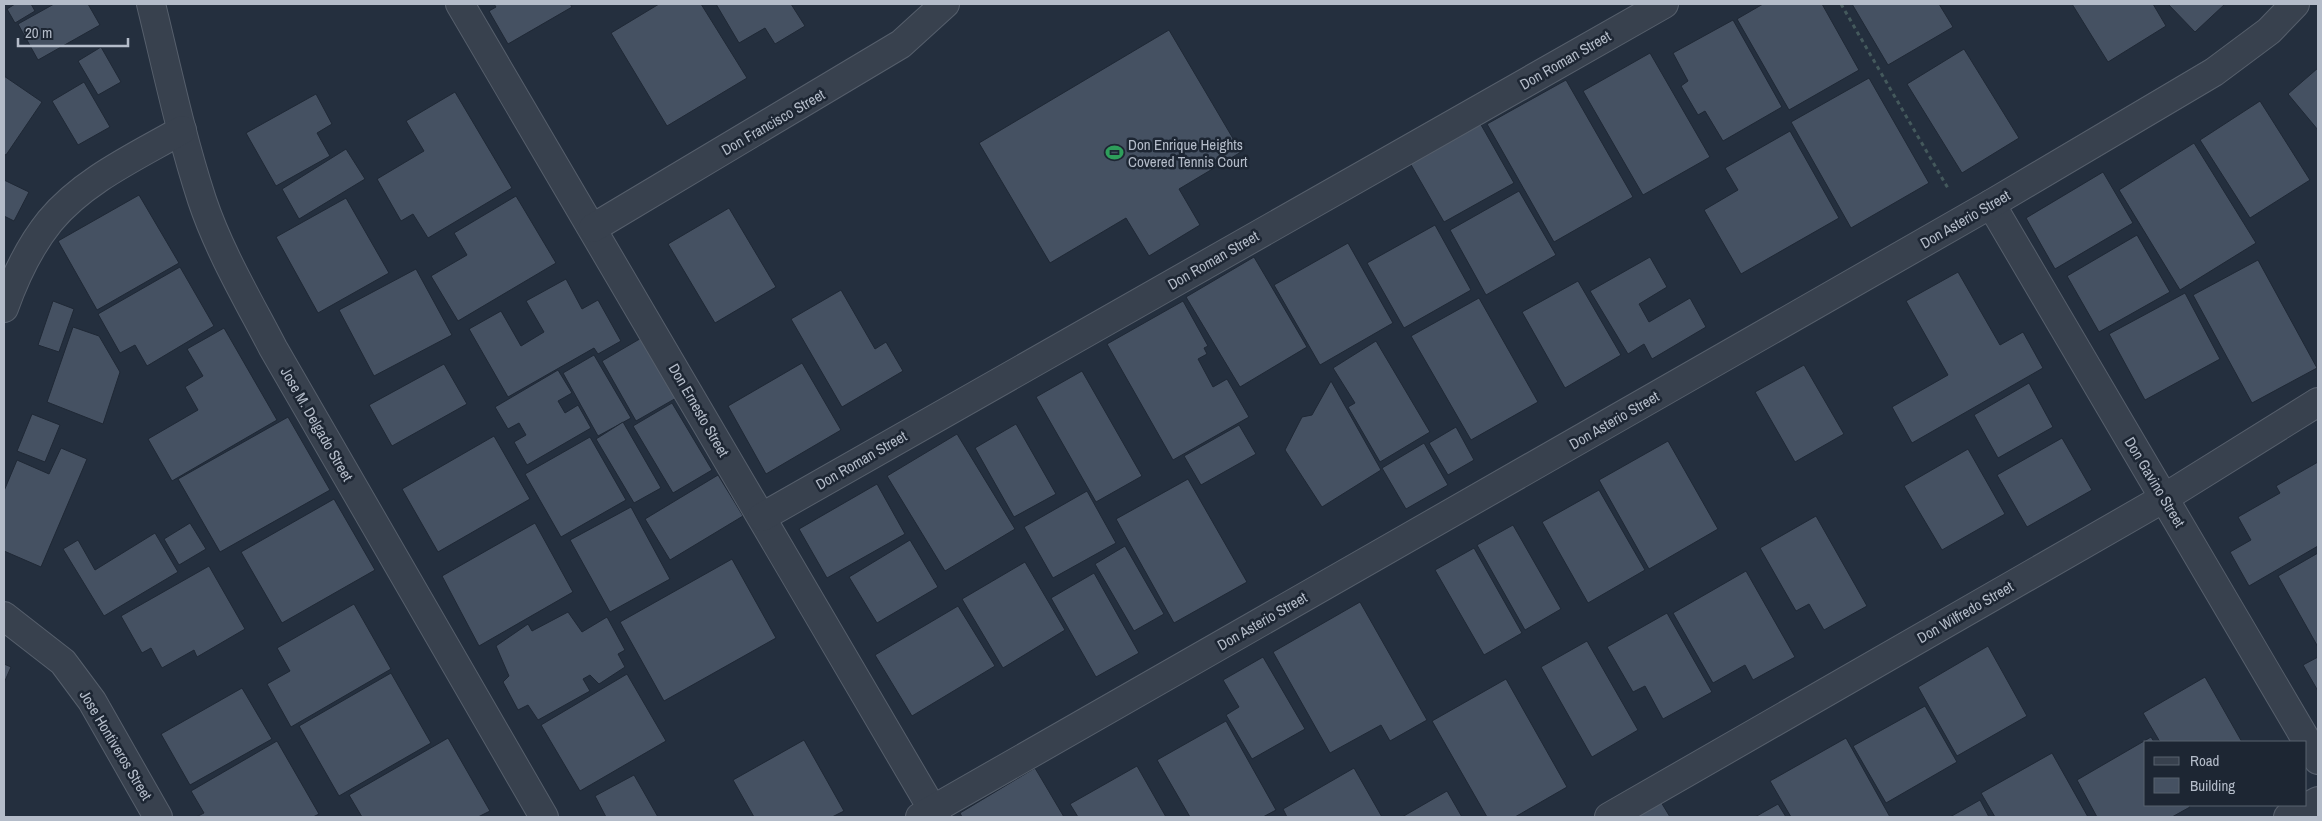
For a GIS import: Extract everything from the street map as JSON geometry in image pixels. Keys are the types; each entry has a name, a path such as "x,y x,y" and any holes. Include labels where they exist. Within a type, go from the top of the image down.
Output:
{"street":[{"name":"Jose M. Delgado Street","path":"151,4 182,130 202,201 234,273 273,348 544,817"},
{"name":"Don Ernesto Street","path":"460,4 762,517 930,815"},
{"name":"Don Francisco Street","path":"593,228 901,44 945,4"},
{"name":"Don Roman Street","path":"762,517 1664,4"},
{"name":"Don Asterio Street","path":"930,815 1991,204 2214,72 2269,31 2295,4"},
{"path":"4,308 27,254 51,220 104,175 182,130"},
{"name":"Don Gavino Street","path":"1991,204 2307,741"},
{"name":"Don Wilfredo Street","path":"1610,817 2164,498 2318,402"},
{"name":"Jose Hontiveros Street","path":"4,616 63,662 92,700 158,817"},
{"name":"Don Gavino Street","path":"2307,741 2318,760"},
{"path":"2288,817 2318,800"}],"path":[{"path":"1841,4 1966,218"}],"building":[{"path":"15,4 31,4 35,11 15,23 7,9"},
{"path":"54,4 88,4 100,25 38,60 18,24"},
{"path":"494,4 570,4 572,7 508,44 489,11 496,7"},
{"path":"659,4 701,4 747,78 667,126 611,33"},
{"path":"716,4 791,4 805,26 775,44 765,28 739,43"},
{"path":"1763,4 1822,4 1859,70 1789,110 1737,19"},
{"path":"1852,4 1939,4 1953,27 1888,65"},
{"path":"2072,4 2153,4 2166,26 2108,62"},
{"path":"2168,4 2225,4 2195,32"},
{"path":"1733,20 1782,107 1723,141 1705,111 1698,115 1681,86 1688,81 1673,53"},
{"path":"1169,30 1241,152 1179,189 1200,225 1149,256 1126,218 1050,263 979,143"},
{"path":"101,47 121,82 98,95 78,61"},
{"path":"1964,49 2019,138 1962,173 1907,84"},
{"path":"1650,53 1710,157 1643,195 1583,91"},
{"path":"2318,68 2318,130 2288,94"},
{"path":"4,76 42,102 6,155 4,154"},
{"path":"1869,78 1929,183 1851,228 1791,122"},
{"path":"1566,80 1633,197 1554,242 1487,124"},
{"path":"84,82 110,127 78,145 52,101"},
{"path":"455,92 512,188 428,238 413,214 401,221 377,179 424,151 406,121"},
{"path":"316,94 332,124 317,133 330,156 276,186 246,133"},
{"path":"2260,101 2310,180 2250,218 2200,140"},
{"path":"1480,123 1514,183 1444,222 1410,163"},
{"path":"1790,131 1839,218 1741,274 1704,210 1738,190 1725,168"},
{"path":"2194,143 2256,243 2180,290 2119,190"},
{"path":"346,149 365,179 299,219 282,189"},
{"path":"2103,172 2133,223 2055,269 2026,218"},
{"path":"4,180 29,192 14,221 4,216"},
{"path":"1519,191 1556,255 1486,295 1450,230"},
{"path":"139,195 179,263 97,310 58,241"},
{"path":"516,196 556,263 458,321 431,276 467,255 454,233"},
{"path":"346,198 389,273 318,313 276,237"},
{"path":"729,208 776,287 715,323 668,244"},
{"path":"1435,225 1471,290 1404,328 1367,263"},
{"path":"2137,235 2170,292 2099,332 2067,276"},
{"path":"1348,243 1393,323 1320,365 1274,285"},
{"path":"1254,257 1307,347 1240,387 1186,297"},
{"path":"1650,257 1667,287 1639,304 1649,322 1690,298 1706,327 1652,359 1644,344 1628,354 1590,291"},
{"path":"2258,260 2317,368 2252,403 2193,295"},
{"path":"180,267 214,326 147,366 135,345 120,353 98,314"},
{"path":"416,269 452,335 374,376 339,310"},
{"path":"1958,272 2000,345 2023,332 2043,368 1912,443 1892,407 1948,375 1906,301"},
{"path":"566,279 582,309 598,300 621,341 598,354 594,348 508,397 469,329 501,311 521,346 544,332 526,301"},
{"path":"1578,281 1621,355 1565,388 1522,312"},
{"path":"841,290 875,349 886,342 903,371 842,407 791,319"},
{"path":"2185,293 2220,359 2145,400 2109,334"},
{"path":"1479,298 1538,402 1471,440 1411,336"},
{"path":"53,301 74,309 59,352 38,345"},
{"path":"1183,301 1208,346 1204,348 1207,354 1198,359 1213,387 1227,379 1249,417 1173,460 1107,344"},
{"path":"73,327 99,336 120,372 103,424 47,402"},
{"path":"224,328 277,420 172,481 148,439 198,410 185,387 203,376 187,349"},
{"path":"643,337 678,397 636,421 602,361"},
{"path":"1376,341 1430,432 1380,462 1348,407 1355,403 1333,368"},
{"path":"594,355 631,418 598,436 563,373"},
{"path":"802,363 841,430 766,474 728,406"},
{"path":"444,364 467,404 392,446 369,405"},
{"path":"1804,365 1844,434 1795,462 1755,392"},
{"path":"558,370 572,393 558,401 565,413 578,405 591,428 527,465 514,442 526,435 519,423 508,429 495,407"},
{"path":"1082,371 1142,476 1096,502 1036,397"},
{"path":"1331,381 1381,470 1322,507 1285,450 1302,417 1312,415"},
{"path":"2029,383 2053,427 1998,458 1974,415"},
{"path":"672,403 712,470 673,493 633,426"},
{"path":"32,414 60,425 45,462 17,451"},
{"path":"288,417 330,490 220,552 178,479"},
{"path":"623,422 661,488 634,503 596,439"},
{"path":"1016,424 1056,494 1014,517 975,448"},
{"path":"1239,425 1256,454 1201,485 1184,456"},
{"path":"1456,427 1474,460 1448,475 1429,443"},
{"path":"957,434 1015,529 945,571 887,476"},
{"path":"494,436 530,499 438,552 402,489"},
{"path":"590,437 626,500 561,537 525,474"},
{"path":"2062,438 2092,490 2027,527 1997,475"},
{"path":"1668,441 1718,529 1649,569 1599,480"},
{"path":"1424,443 1448,485 1406,509 1382,468"},
{"path":"61,448 87,459 41,567 4,551 4,491 17,460 49,474"},
{"path":"1968,449 2005,514 1942,550 1904,486"},
{"path":"2318,462 2318,546 2249,586 2230,552 2251,540 2238,517 2280,493 2276,486"},
{"path":"718,475 743,516 670,560 645,519"},
{"path":"1188,479 1247,582 1174,623 1116,519"},
{"path":"877,484 905,534 827,578 799,529"},
{"path":"1599,490 1645,570 1588,603 1542,522"},
{"path":"1087,491 1116,543 1053,578 1024,527"},
{"path":"334,499 375,570 282,623 241,552"},
{"path":"631,507 670,579 610,612 570,540"},
{"path":"1816,516 1867,606 1824,630 1809,604 1796,611 1760,548"},
{"path":"190,523 206,549 179,565 164,539"},
{"path":"535,523 573,592 479,646 442,576"},
{"path":"1513,525 1561,609 1525,630 1477,545"},
{"path":"155,533 178,572 104,616 63,549 78,540 95,570"},
{"path":"910,540 938,587 877,623 849,577"},
{"path":"1125,546 1164,614 1134,631 1095,564"},
{"path":"1474,548 1522,633 1484,655 1435,570"},
{"path":"2318,553 2318,647 2278,576"},
{"path":"732,559 776,638 664,701 620,622"},
{"path":"1025,562 1065,630 1003,668 962,599"},
{"path":"209,566 245,629 197,657 194,650 162,668 151,648 142,653 121,616"},
{"path":"1746,571 1795,657 1753,680 1745,665 1713,683 1673,613"},
{"path":"1094,573 1139,653 1096,677 1051,598"},
{"path":"1360,602 1427,720 1390,741 1381,725 1330,753 1273,652"},
{"path":"354,604 391,669 291,727 267,684 290,671 277,648"},
{"path":"958,606 995,666 912,716 875,655"},
{"path":"568,612 582,632 607,617 625,650 618,654 625,667 599,684 590,675 583,679 590,691 538,720 528,705 518,710 503,682 509,676 496,646 528,624 532,631"},
{"path":"1667,613 1712,692 1663,719 1645,686 1633,692 1607,647"},
{"path":"1587,641 1638,730 1592,757 1541,667"},
{"path":"1988,646 2027,716 1957,756 1918,687"},
{"path":"1263,657 1305,729 1252,759 1226,715 1239,707 1223,680"},
{"path":"2318,657 2318,691 2303,665"},
{"path":"4,664 11,667 4,683"},
{"path":"391,673 431,743 339,796 299,726"},
{"path":"627,674 666,741 580,791 541,725"},
{"path":"2205,677 2241,741 2159,741 2143,713"},
{"path":"1506,679 1567,787 1515,817 1487,817 1432,721"},
{"path":"242,688 272,739 190,785 161,734"},
{"path":"1925,706 1957,762 1886,803 1853,746"},
{"path":"1226,721 1276,810 1263,817 1190,817 1157,760"},
{"path":"2151,737 2153,741 2144,741"},
{"path":"448,738 490,811 478,817 362,817 349,795"},
{"path":"1846,738 1890,817 1791,817 1770,781"},
{"path":"804,740 844,811 832,817 754,817 733,780"},
{"path":"277,741 319,814 313,817 196,817 204,813 191,791"},
{"path":"2144,741 2144,806 2190,807 2172,817 2097,817 2077,780"},
{"path":"2052,753 2088,817 1995,817 1981,793"},
{"path":"1137,766 1166,817 1078,817 1070,804"},
{"path":"1035,768 1064,817 962,817 960,813"},
{"path":"1354,768 1382,817 1287,817 1283,809"},
{"path":"634,775 658,817 606,817 595,796"},
{"path":"1447,791 1462,817 1402,817"},
{"path":"1980,800 1989,817 1950,817"},
{"path":"1661,802 1670,817 1635,817"},
{"path":"1778,804 1786,817 1755,817"}],"place":[{"name":"Don Enrique Heights Covered Tennis Court","path":"1114,153"}]}
